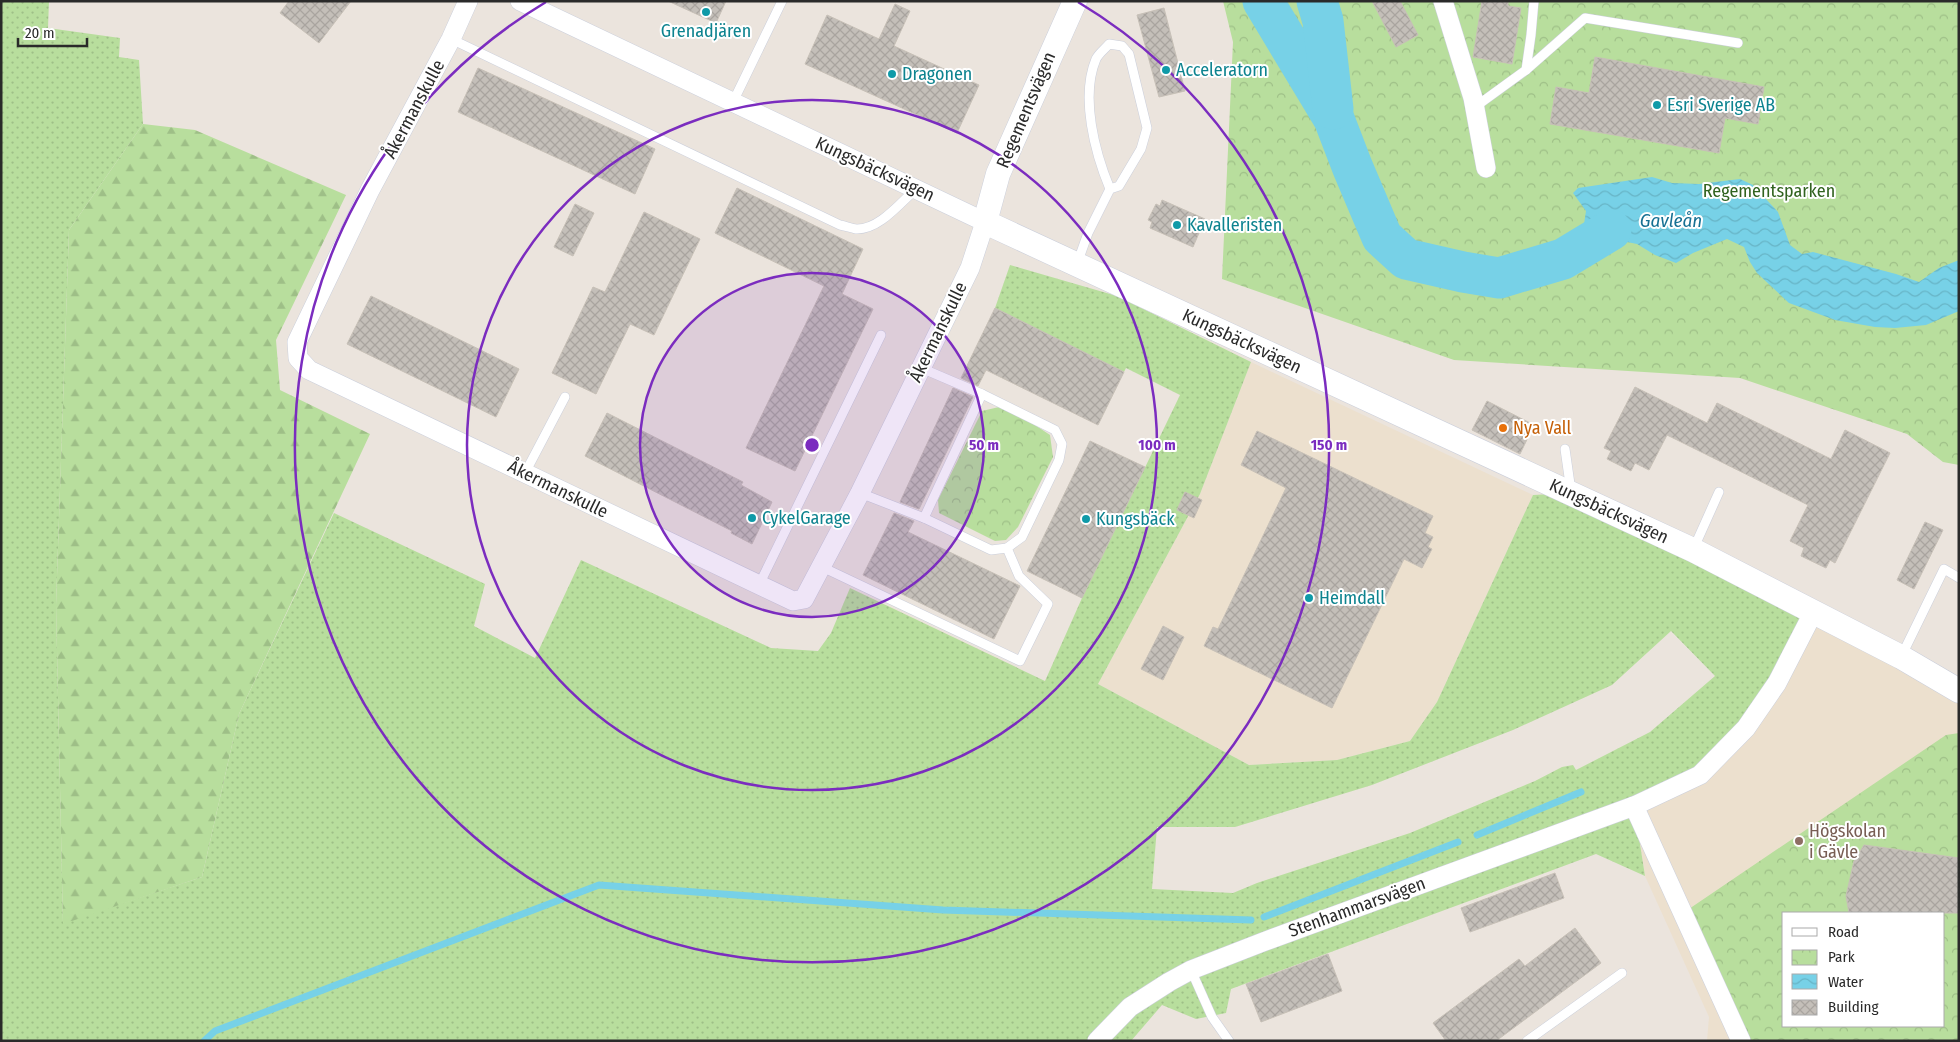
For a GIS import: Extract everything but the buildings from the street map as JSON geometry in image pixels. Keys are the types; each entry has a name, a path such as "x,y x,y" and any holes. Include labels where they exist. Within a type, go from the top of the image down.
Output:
{"street":[{"name":"Åkermanskulle","path":"468,1 451,39 370,190 297,342 298,358 309,370 793,602 804,599 860,493 970,268 985,222"},
{"name":"Kungsbäcksvägen","path":"520,1 649,64 985,222 1693,550 1901,658 1959,691"},
{"name":"Regementsvägen","path":"985,222 998,174 1074,1"},
{"path":"1443,1 1474,107 1486,168"},
{"name":"Stenhammarsvägen","path":"1098,1041 1130,1007 1192,970 1263,942 1634,806 1700,775 1746,728 1776,683 1813,612"},
{"path":"1634,806 1741,1041"}],"lane":[{"path":"733,102 782,1"},
{"path":"1526,70 1532,35 1534,1"},
{"path":"1474,107 1526,70 1586,18 1738,43"},
{"path":"451,39 840,225 857,229 873,225 892,212 916,188"},
{"path":"1077,264 1088,233 1110,189 1120,186 1141,149 1147,128 1129,54 1122,46 1109,44 1097,57 1089,82 1092,130 1100,164 1110,189"},
{"path":"759,585 880,335"},
{"path":"860,493 924,518 991,550 1007,548 1022,537 1059,460 1062,444 1055,430 982,394 921,368"},
{"path":"924,518 982,394"},
{"path":"525,473 565,396"},
{"path":"1565,449 1571,494"},
{"path":"1693,550 1719,492"},
{"path":"822,567 1020,662 1048,604 1019,576 1007,548"},
{"path":"1901,658 1944,569 1959,578"},
{"path":"1192,970 1212,1017 1229,1041"},
{"path":"1527,1041 1622,973"}],"shaded area":[{"path":"1251,362 1533,495 1437,702 1410,741 1337,760 1249,765 1098,684 1200,494"},
{"name":"Högskolan i Gävle","path":"1813,613 1959,694 1959,1041 1707,1041 1709,1017 1645,876 1634,806"}],"green space":[{"path":"1,1 49,1 48,28 120,38 119,57 139,60 143,124 69,230 56,605 63,923 202,877 239,714 334,513 485,584 474,626 535,658 581,560 771,648 818,651 831,633 850,588 1045,681 1082,598 1180,395 1126,368 1124,372 995,308 1010,265 1117,296 1251,362 1200,494 1098,684 1249,765 1337,760 1410,741 1437,702 1533,495 1571,493 1813,613 1777,683 1700,775 1634,806 1645,876 1596,854 1231,989 1226,1013 1196,1019 1162,1005 1131,1041 1,1041","holes":["1671,631 1715,676 1650,732 1576,770 1573,765 1562,767 1535,781 1410,833 1257,883 1233,893 1152,889 1157,827 1235,827 1372,785 1513,730 1612,685"]},
{"name":"Regementsparken","path":"1223,1 1959,1 1959,465 1943,462 1907,434 1740,378 1454,360 1222,279 1233,42"},
{"path":"143,124 195,130 346,195 276,340 280,390 370,434 239,714 202,877 63,924 56,605 69,230"},
{"path":"999,407 1035,425 1050,435 1053,457 1018,527 1006,540 995,541 939,513 938,500 982,411"},
{"path":"1959,733 1959,1041 1741,1041 1683,913 1946,735"}],"water":[{"name":"Gavleån","path":"1652,177 1672,183 1699,184 1740,179 1753,185 1778,212 1790,245 1802,254 1813,252 1919,282 1939,268 1959,260 1959,311 1926,325 1895,328 1875,327 1835,320 1789,303 1757,273 1744,247 1727,239 1693,253 1676,263 1655,255 1637,244 1622,241 1601,248 1569,275 1560,250 1584,224 1586,211 1573,193 1578,188"}],"waterway":[{"path":"1263,1 1334,119 1382,237 1406,259 1499,278 1563,259 1611,230"},
{"path":"1317,1 1323,21 1333,109"},
{"path":"1477,835 1581,792"},
{"path":"1264,917 1458,842"},
{"path":"204,1041 215,1031 599,885 943,910 1251,920"}],"place":[{"name":"Grenadjären","path":"706,12"},
{"name":"Acceleratorn","path":"1166,70"},
{"name":"Dragonen","path":"892,74"},
{"name":"Esri Sverige AB","path":"1657,105"},
{"name":"Kavalleristen","path":"1177,225"},
{"name":"Nya Vall","path":"1503,428"},
{"name":"CykelGarage","path":"752,518"},
{"name":"Kungsbäck","path":"1086,519"},
{"name":"Heimdall","path":"1309,598"},
{"name":"Högskolan i Gävle","path":"1799,841"}]}
